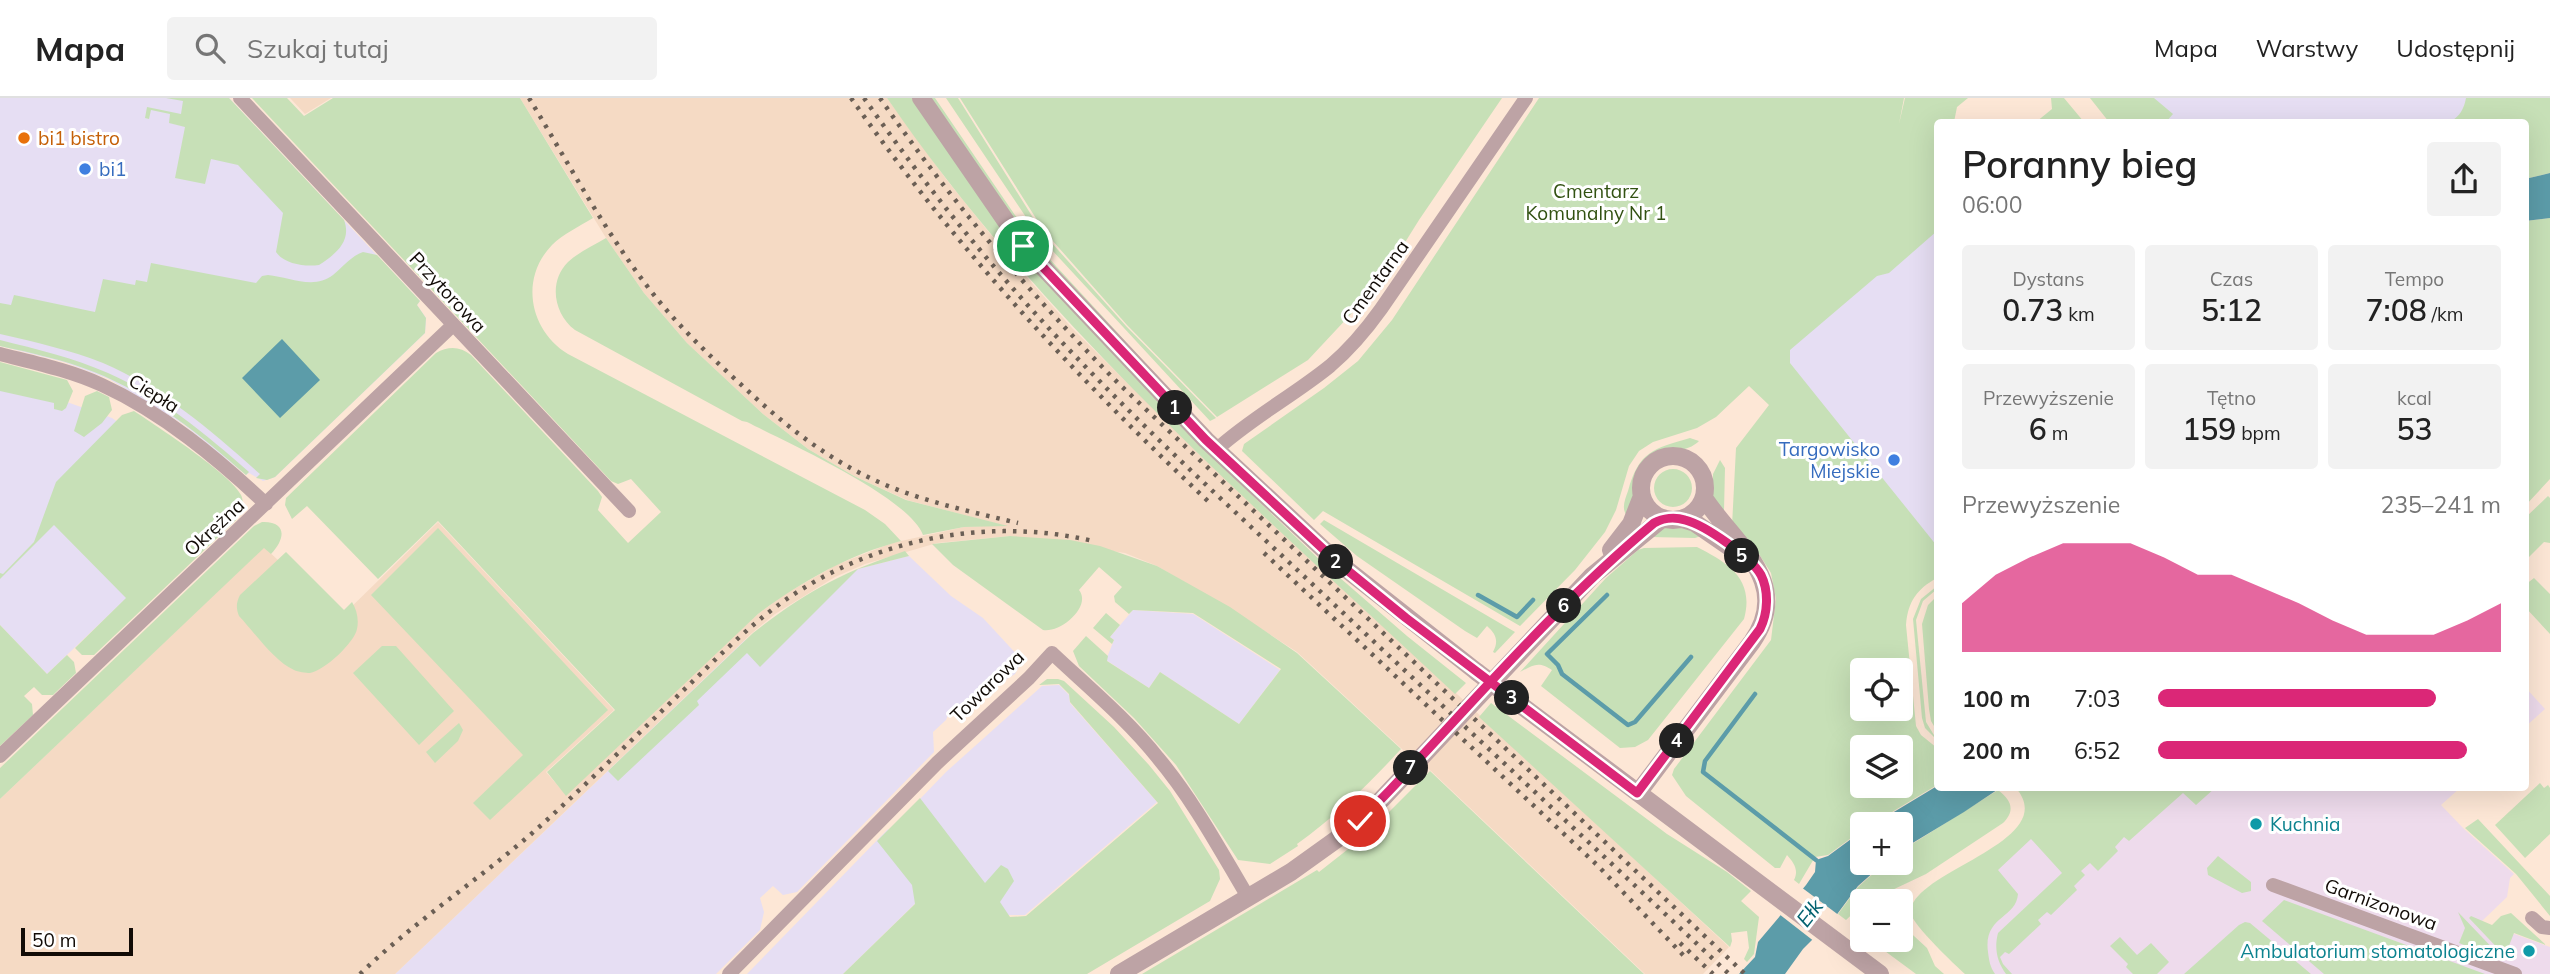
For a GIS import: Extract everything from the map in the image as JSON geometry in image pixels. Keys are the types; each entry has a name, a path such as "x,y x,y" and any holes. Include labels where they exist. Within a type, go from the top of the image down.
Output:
{"street":[{"name":"Przytorowa","path":"240,98 629,512"},
{"path":"921,98 1023,246 1216,450 1336,561 1502,691 1880,974"},
{"name":"Cmentarna","path":"1216,450 1251,420 1329,366 1358,339 1526,98"},
{"name":"Okrężna","path":"0,756 453,325"},
{"name":"Ciepła","path":"0,354 75,374 134,402 208,453 266,504"},
{"path":"1682,519 1695,511 1704,498 1705,484 1699,468 1691,461 1671,455 1662,457 1647,469 1641,486 1646,506 1663,518 1695,523 1751,563 1760,573"},
{"path":"1119,974 1319,853 1375,806 1592,576 1630,524 1642,496"},
{"path":"1637,793 1760,629 1767,604 1760,573 1745,549 1721,524 1704,498"},
{"path":"1592,576 1663,518"},
{"name":"Towarowa","path":"729,974 937,763 1029,678 1052,653 1130,727 1159,759 1195,807 1248,897"},
{"name":"Garnizonowa","path":"2273,885 2515,974"},
{"path":"2532,918 2542,927 2550,928"}],"shaded area":[{"path":"0,98 229,98 420,301 417,305 426,318 425,333 275,477 263,481 249,473 246,475 183,424 109,379 64,362 0,346"},
{"path":"290,98 331,98 305,114"},
{"path":"520,98 887,98 946,179 1008,256 1072,328 1200,455 1729,947 1703,974 1645,974 1431,771 1403,750 1297,652 1157,566 1125,553 1010,536 937,543 865,564 835,577 775,614 395,974 0,974 0,799 264,547 340,618 438,522 614,710 546,772 566,795 712,656 758,614 787,593 836,565 892,543 964,527 1002,525 907,500 854,476 808,449 763,414 687,343 644,293 606,238"},
{"path":"2098,98 2483,98 2478,119 2116,119"},
{"name":"Targowisko Miejskie","path":"1934,215 1934,559 1768,357"},
{"path":"0,384 33,390 112,418 208,485 208,520 47,674 0,625"},
{"path":"909,556 951,596 983,618 1022,660 1015,674 948,715 933,732 934,752 797,892 783,895 773,886 760,898 764,912 760,930 716,974 395,974 744,641 858,569"},
{"path":"1133,610 1193,614 1280,670 1239,724 1160,672 1149,688 1106,660 1114,640 1110,637"},
{"path":"1059,685 1069,695 1070,703 1157,802 1025,915 1005,915 919,800 946,772 1042,686"},
{"path":"2529,691 2545,709 2529,723"},
{"path":"2074,791 2457,791 2441,805 2514,874 2510,878 2507,897 2481,922 2550,947 2550,974 1980,974 1929,925"},
{"path":"888,829 932,887 843,974 747,974"}],"green space":[{"path":"166,98 229,98 344,220 346,234 341,246 319,265 313,266 295,264 280,256 276,252 283,213 238,165 211,159 205,184 175,178 185,127 169,123 170,114 151,110 149,119 145,118 147,107 181,114 183,101"},
{"path":"252,98 287,98 304,116 333,98 520,98 593,218 552,245 535,273 533,304 545,332 555,344 568,354 865,510 885,524 901,541 862,554 826,571 758,614 566,796 547,772 615,710 438,521 378,579 307,506 292,519 285,505 286,498 436,353 454,348 471,355 598,491 602,497 598,510 628,543 661,512 631,479 618,484 611,481"},
{"path":"887,98 912,98 1018,251 1226,470 1324,564 1466,683 1455,694 1229,483 1083,337 1014,261 948,181"},
{"path":"931,98 935,98 1032,240 1212,435 1029,242"},
{"path":"946,98 958,98 1042,232 1126,326 1216,418 1210,421 1038,235"},
{"path":"960,98 1502,98 1379,284 1308,360 1217,417 1127,325 1044,231"},
{"name":"Cmentarz Komunalny Nr 1","path":"1539,98 1904,98 1899,124 1905,98 1968,98 1957,107 1955,119 1934,119 1934,234 1889,273 1877,276 1790,350 1790,363 1934,542 1934,580 1915,597 1909,609 1906,625 1909,658 1850,658 1850,721 1913,721 1913,696 1916,726 1921,735 1934,746 1934,787 1892,812 1850,812 1850,839 1828,855 1815,857 1799,884 1794,880 1795,867 1787,855 1780,868 1775,868 1686,796 1672,775 1771,640 1776,599 1771,573 1757,551 1732,526 1736,448 1769,405 1749,386 1716,417 1697,428 1653,442 1639,451 1629,466 1616,510 1605,532 1575,570 1520,626 1323,511 1314,520 1242,451 1244,444 1358,361 1392,320"},
{"path":"2051,98 2064,98 2082,119 2040,119 2052,109"},
{"path":"2090,98 2154,98 2173,114 2169,119 2107,119"},
{"path":"2466,98 2550,98 2550,173 2529,178 2529,119 2454,119 2464,106"},
{"path":"2550,218 2550,479 2529,502 2529,221"},
{"path":"606,238 644,293 687,343 763,414 808,449 854,476 906,500 1008,526 964,527 923,535 913,520 895,504 844,472 742,421 575,330 558,307 558,279 568,262"},
{"path":"363,252 377,255 420,301 417,305 426,318 425,333 275,477 267,480 256,478 260,474 186,412 125,373 78,354 0,334 0,303 11,305 14,295 95,312 103,279 135,285 136,280 147,282 151,263 256,283 262,276 268,275 318,282 333,275"},
{"path":"0,340 55,354 127,382 182,417 249,472 246,475 193,431 155,404 115,381 48,357 0,346"},
{"path":"0,362 67,380 73,391 66,408 62,411 54,409 54,403 0,391"},
{"path":"97,391 109,397 112,410 102,423 84,437 74,431 85,396"},
{"path":"134,411 223,475 241,495 242,508 236,520 94,655 82,655 75,648 126,598 54,525 0,579 0,573 3,574 34,542 56,482 122,415"},
{"path":"1690,438 1699,441 1684,449 1651,456 1644,463 1638,473 1632,506 1627,516 1624,510 1625,501 1637,467 1657,449"},
{"path":"1720,460 1725,468 1724,511 1712,500 1713,474"},
{"path":"1673,469 1686,475 1692,488 1686,501 1673,507 1660,501 1654,488 1660,475"},
{"path":"2548,496 2550,498 2550,543 2544,542 2529,557 2529,514"},
{"path":"1324,520 1515,632 1493,652 1496,638 1487,626 1477,638 1465,631 1357,556 1320,524"},
{"path":"262,522 280,528 282,532 276,549 271,554 264,548 0,799 0,768 254,526"},
{"path":"1668,525 1682,526 1701,536 1651,537"},
{"path":"438,528 608,710 490,820 473,803 523,755 371,595"},
{"path":"1010,536 1070,540 1100,546 1157,566 1230,607 1297,653 1401,749 1352,799 1297,844 1298,846 1270,864 1238,860 1176,765 1134,718 1079,666 1073,651 1086,636 1108,656 1107,661 1149,688 1160,672 1239,724 1281,669 1193,613 1133,610 1129,614 1115,602 1114,596 1122,587 1099,567 1079,590 1081,603 1073,617 1058,627 1043,630 953,565 932,544"},
{"path":"1697,547 1728,566 1742,583 1746,593 1744,619 1648,740 1635,747 1620,748 1541,686 1552,670 1539,665 1520,672 1606,578 1638,550"},
{"path":"905,551 909,556 858,569 760,667 747,653 697,701 699,705 618,781 608,771 753,633 825,584 862,567"},
{"path":"286,552 344,610 352,602 357,615 357,629 351,641 330,662 310,673 296,671 280,660 239,616 237,610 240,595"},
{"path":"2534,578 2550,594 2550,634 2529,611 2529,582"},
{"path":"1934,588 1923,601 1916,620 1926,722 1934,737 1925,728 1922,718 1913,619 1921,599"},
{"path":"1934,599 1934,726 1929,709 1922,624 1928,605"},
{"path":"1106,613 1120,625 1110,637 1114,640 1112,644 1093,628"},
{"path":"0,625 47,674 67,655 74,662 76,673 53,695 42,695 34,687 24,696 32,704 33,715 0,746"},
{"path":"382,646 396,646 454,711 419,745 353,673"},
{"path":"1047,679 1064,681 1114,727 1170,791 1219,870 1220,879 1210,901 1087,974 843,974 915,904 912,885 877,841 920,798 985,883 1001,865 1008,869 1014,881 1000,902 1010,917 1026,916 1158,803 1070,702 1069,694 1059,684 1039,685"},
{"path":"1491,703 1667,834 1727,872 1751,891 1741,901 1759,917 1754,954 1747,962 1744,959 1749,948 1747,931 1731,933 1730,947 1479,717"},
{"path":"459,723 463,730 458,741 435,763 426,752"},
{"path":"1430,771 1644,974 1142,974 1317,870 1319,872 1366,835"},
{"path":"2540,783 2544,788 2548,785 2550,788 2550,834 2525,858 2495,825"},
{"path":"1996,791 2010,805 2010,814 2003,823 1926,874 1894,889 1857,889 1872,875 1913,875 1913,843"},
{"path":"2017,791 2212,791 2196,805 2183,793 2129,841 2124,837 2115,847 2118,851 2098,871 2090,863 2081,871 2085,875 2074,886 2077,890 2051,915 2047,912 2038,920 2041,924 2009,954 2005,952 2000,957 2012,974 2006,974 1997,955 1998,933 2062,873 2031,839 1998,870 2018,894 2012,909 1990,931 1988,952 1995,974 1965,974 1913,919 1916,899 1932,884 2002,841 2019,825 2025,807"},
{"path":"2478,819 2550,896 2550,916 2516,874 2465,828"},
{"path":"2218,856 2251,882 2251,891 2242,893 2208,875 2207,868"},
{"path":"1850,898 1850,916 1846,920 1838,914"},
{"path":"2284,900 2485,974 2324,974 2262,921"},
{"path":"2458,912 2501,960 2459,943 2465,928"},
{"path":"2511,913 2546,945 2514,933 2505,956 2469,918 2471,916 2492,925 2501,916"},
{"path":"2245,922 2250,923 2311,974 2184,974"},
{"path":"1913,935 1927,948 1935,966 1944,974 1916,974 1886,952 1913,952"},
{"path":"2120,937 2137,955 2151,943 2169,962 2157,974 2133,974 2126,967 2128,964 2110,946"}],"water":[{"path":"2550,173 2550,218 2529,221 2529,178"},
{"path":"282,339 320,380 280,418 242,378"},
{"path":"1934,788 1934,791 1996,791 1913,843 1913,812 1894,812"},
{"name":"Ełk","path":"1850,840 1850,875 1870,875 1856,889 1850,889 1850,897 1835,917 1803,949 1785,974 1739,974 1755,957 1758,942 1815,872 1816,860 1828,856"}],"pier":[{"path":"1801,887 1840,916 1815,942 1779,914"}],"waterway":[{"path":"1478,595 1517,617 1533,600"},
{"path":"1607,595 1547,654 1558,665 1562,674 1628,725 1635,722 1691,657"},
{"path":"1755,694 1705,761 1703,772 1816,860"}],"railway":[{"path":"529,98 636,272 676,320 762,404 827,454 881,483 966,511 1018,523"},
{"path":"851,98 933,208 1020,310 1112,408 1210,503"},
{"path":"864,98 940,201 994,267 1108,389 1221,499 1729,974"},
{"path":"880,98 934,173 993,246 1054,316 1118,383 1745,974"},
{"path":"360,974 406,933 548,819 745,632 781,603 816,581 891,549 971,533 1012,531 1093,541"},
{"path":"1264,553 1596,864"},
{"path":"1601,869 1684,956"},
{"path":"1680,943 1713,974"}],"place":[{"name":"bi1 bistro","path":"24,138"},
{"name":"bi1","path":"85,169"},
{"name":"Targowisko Miejskie","path":"1894,460"},
{"name":"Kuchnia","path":"2256,824"},
{"name":"Ambulatorium stomatologiczne","path":"2529,951"}],"route":[{"path":"1023,246 1206,440 1336,561 1406,618 1477,672 1502,691 1637,793 1752,642 1764,622 1767,604 1760,573 1751,563 1695,523 1663,518 1654,523 1592,576 1525,647 1458,719 1360,821"}]}
